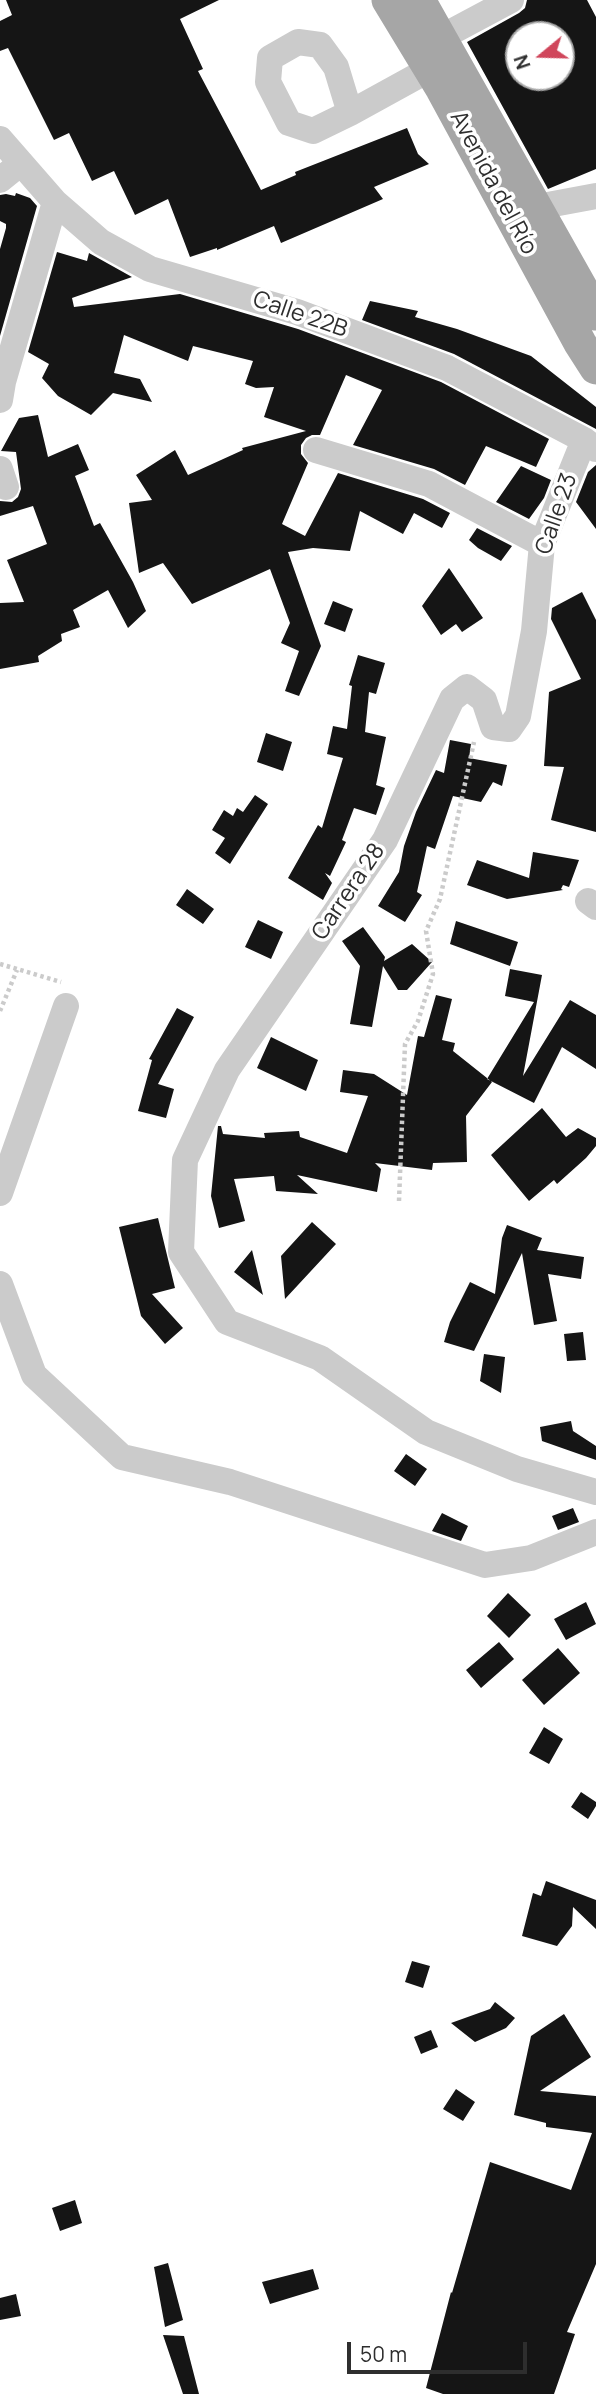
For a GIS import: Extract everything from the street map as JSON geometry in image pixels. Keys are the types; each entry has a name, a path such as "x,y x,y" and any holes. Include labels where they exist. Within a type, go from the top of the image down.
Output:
{"main road":[{"name":"Avenida del Río","path":"388,0 435,53 537,207 596,314"},
{"name":"Avenida del Río","path":"419,0 435,53 591,348"}],"street":[{"path":"350,113 511,0"},
{"name":"Calle 22B","path":"0,139 55,202 101,242 150,269 297,312 447,368 590,444"},
{"path":"0,180 21,163"},
{"path":"537,207 596,196"},
{"path":"0,400 55,202"},
{"name":"Calle 23","path":"484,700 493,727 509,729 518,716 534,631 542,544 590,444"},
{"path":"316,450 429,484 542,544"},
{"name":"Carrera 28","path":"484,700 467,687 452,699 385,840 227,1070 185,1160 181,1252 227,1322 320,1358 426,1432 517,1469 596,1492"},
{"path":"0,1193 66,1006"},
{"path":"0,1284 34,1375 122,1457 230,1482 485,1565 531,1558 596,1532"}],"path":[{"path":"399,1201 405,1044 418,1021 433,974 426,931 440,899 484,700"},
{"path":"0,964 61,982 66,1006"},
{"path":"0,1011 17,970"}],"building":[{"path":"6,0 219,0 180,19 203,69 198,71 261,190 296,175 295,172 407,128 418,154 429,164 374,187 383,199 281,243 274,226 217,250 190,257 168,199 135,215 114,171 92,181 69,133 54,140 8,48 0,51 0,21 12,15"},
{"path":"527,0 587,0 596,17 596,169 548,189 467,42 525,8"},
{"path":"16,193 30,198 37,206 0,336 0,249 6,224 0,221 0,195 15,196"},
{"path":"57,252 87,261 89,253 132,277 72,298 74,307 180,294 298,329 441,382 549,439 536,467 486,446 465,485 434,469 353,445 382,390 346,375 320,435 306,438 301,445 301,454 308,463 282,524 305,536 338,473 423,499 450,513 442,528 414,513 403,534 360,511 350,551 313,548 288,552 321,646 299,696 285,691 299,651 281,643 290,623 270,569 192,604 163,563 139,573 129,503 152,500 136,475 175,450 188,475 243,450 242,448 306,431 264,417 274,387 256,388 245,384 253,361 193,346 188,361 124,335 114,373 140,379 152,402 113,393 91,415 58,396 42,378 49,364 28,352"},
{"path":"370,301 418,311 415,317 531,356 596,407 596,429 454,354 362,320"},
{"path":"38,415 48,457 78,444 89,470 75,476 94,526 100,523 146,611 128,628 108,590 73,610 80,627 61,634 62,641 38,656 39,662 0,669 0,603 24,602 7,560 47,544 33,506 0,516 0,501 12,502 21,489 16,452 1,451 19,418"},
{"path":"596,465 596,529 576,502 588,472"},
{"path":"521,466 551,480 544,498 529,519 496,502"},
{"path":"477,528 512,546 501,561 469,540"},
{"path":"449,568 483,618 462,632 456,624 441,635 422,606"},
{"path":"582,592 596,620 596,832 551,820 564,767 544,766 549,692 581,679 551,619 552,608"},
{"path":"333,601 353,609 345,632 324,624"},
{"path":"358,655 385,663 376,694 369,692 365,732 386,737 376,785 385,788 376,815 354,808 342,840 346,842 330,876 325,873 332,883 323,900 288,878 318,825 322,828 343,758 327,754 333,726 347,729 352,686 349,685"},
{"path":"266,733 292,742 283,771 257,762"},
{"path":"450,740 471,744 469,758 507,765 502,786 493,782 481,802 453,796 435,849 427,846 417,892 422,895 405,922 378,906 399,872 404,846 416,812 436,770 444,773"},
{"path":"255,795 268,804 230,864 215,853 225,838 212,830 224,810 233,816 237,808 243,812"},
{"path":"533,852 579,860 569,887 563,885 563,890 507,899 467,885 477,860 529,878"},
{"path":"187,889 214,909 203,924 176,905"},
{"path":"258,920 283,932 271,959 245,947"},
{"path":"456,921 518,942 510,966 450,944"},
{"path":"363,927 385,957 384,961 412,944 432,962 407,990 398,990 383,966 372,1027 350,1024 360,966 342,941"},
{"path":"510,969 542,975 523,1076 570,1000 596,1015 596,1069 562,1047 534,1103 487,1079 534,1002 505,996"},
{"path":"436,995 452,999 442,1040 455,1043 453,1051 492,1082 466,1116 467,1162 433,1163 432,1170 375,1163 381,1169 377,1192 297,1175 318,1194 276,1191 274,1176 234,1179 245,1221 219,1228 211,1196 218,1126 221,1126 223,1134 265,1138 264,1133 299,1131 300,1137 347,1153 368,1096 340,1092 343,1070 374,1074 407,1095 418,1036 424,1037"},
{"path":"177,1008 194,1017 158,1084 174,1089 166,1118 138,1111 152,1060 149,1059"},
{"path":"271,1037 318,1060 306,1091 257,1068"},
{"path":"542,1108 566,1137 578,1128 596,1138 596,1146 557,1184 554,1180 529,1201 491,1155"},
{"path":"158,1218 175,1288 152,1294 183,1328 165,1344 141,1316 119,1227"},
{"path":"312,1222 336,1244 285,1299 281,1256"},
{"path":"507,1225 542,1238 537,1250 584,1257 581,1279 548,1274 557,1321 534,1325 522,1253 474,1351 444,1342 450,1322 470,1282 495,1294 502,1238"},
{"path":"252,1250 263,1295 234,1272"},
{"path":"583,1332 586,1360 567,1361 564,1334"},
{"path":"484,1354 505,1357 501,1393 480,1381"},
{"path":"571,1421 573,1431 596,1446 596,1460 542,1441 540,1427"},
{"path":"406,1454 427,1469 415,1486 394,1471"},
{"path":"573,1508 579,1522 558,1530 552,1516"},
{"path":"442,1513 468,1526 461,1541 432,1531"},
{"path":"508,1593 531,1615 509,1638 487,1616"},
{"path":"586,1602 596,1624 566,1640 554,1619"},
{"path":"499,1642 514,1659 481,1688 466,1670"},
{"path":"558,1648 580,1673 544,1705 522,1680"},
{"path":"544,1727 563,1739 549,1764 529,1753"},
{"path":"581,1792 596,1802 588,1819 571,1807"},
{"path":"546,1881 596,1900 596,1929 573,1907 572,1926 557,1946 522,1936 533,1893 541,1896"},
{"path":"412,1961 430,1966 423,1988 405,1982"},
{"path":"495,2002 515,2018 506,2028 475,2042 451,2023 490,2009"},
{"path":"564,2014 591,2057 540,2091 596,2096 596,2264 567,2332 575,2334 554,2394 443,2394 426,2388 451,2292 490,2162 571,2190 592,2133 546,2127 546,2123 514,2115 531,2036"},
{"path":"431,2030 438,2047 421,2054 414,2037"},
{"path":"456,2089 475,2102 463,2121 443,2109"},
{"path":"75,2200 82,2223 60,2231 52,2208"},
{"path":"168,2263 183,2320 165,2327 154,2267"},
{"path":"313,2269 319,2289 270,2304 262,2282"},
{"path":"16,2294 21,2316 0,2320 0,2298"},
{"path":"163,2335 184,2336 199,2394 183,2394"}]}
